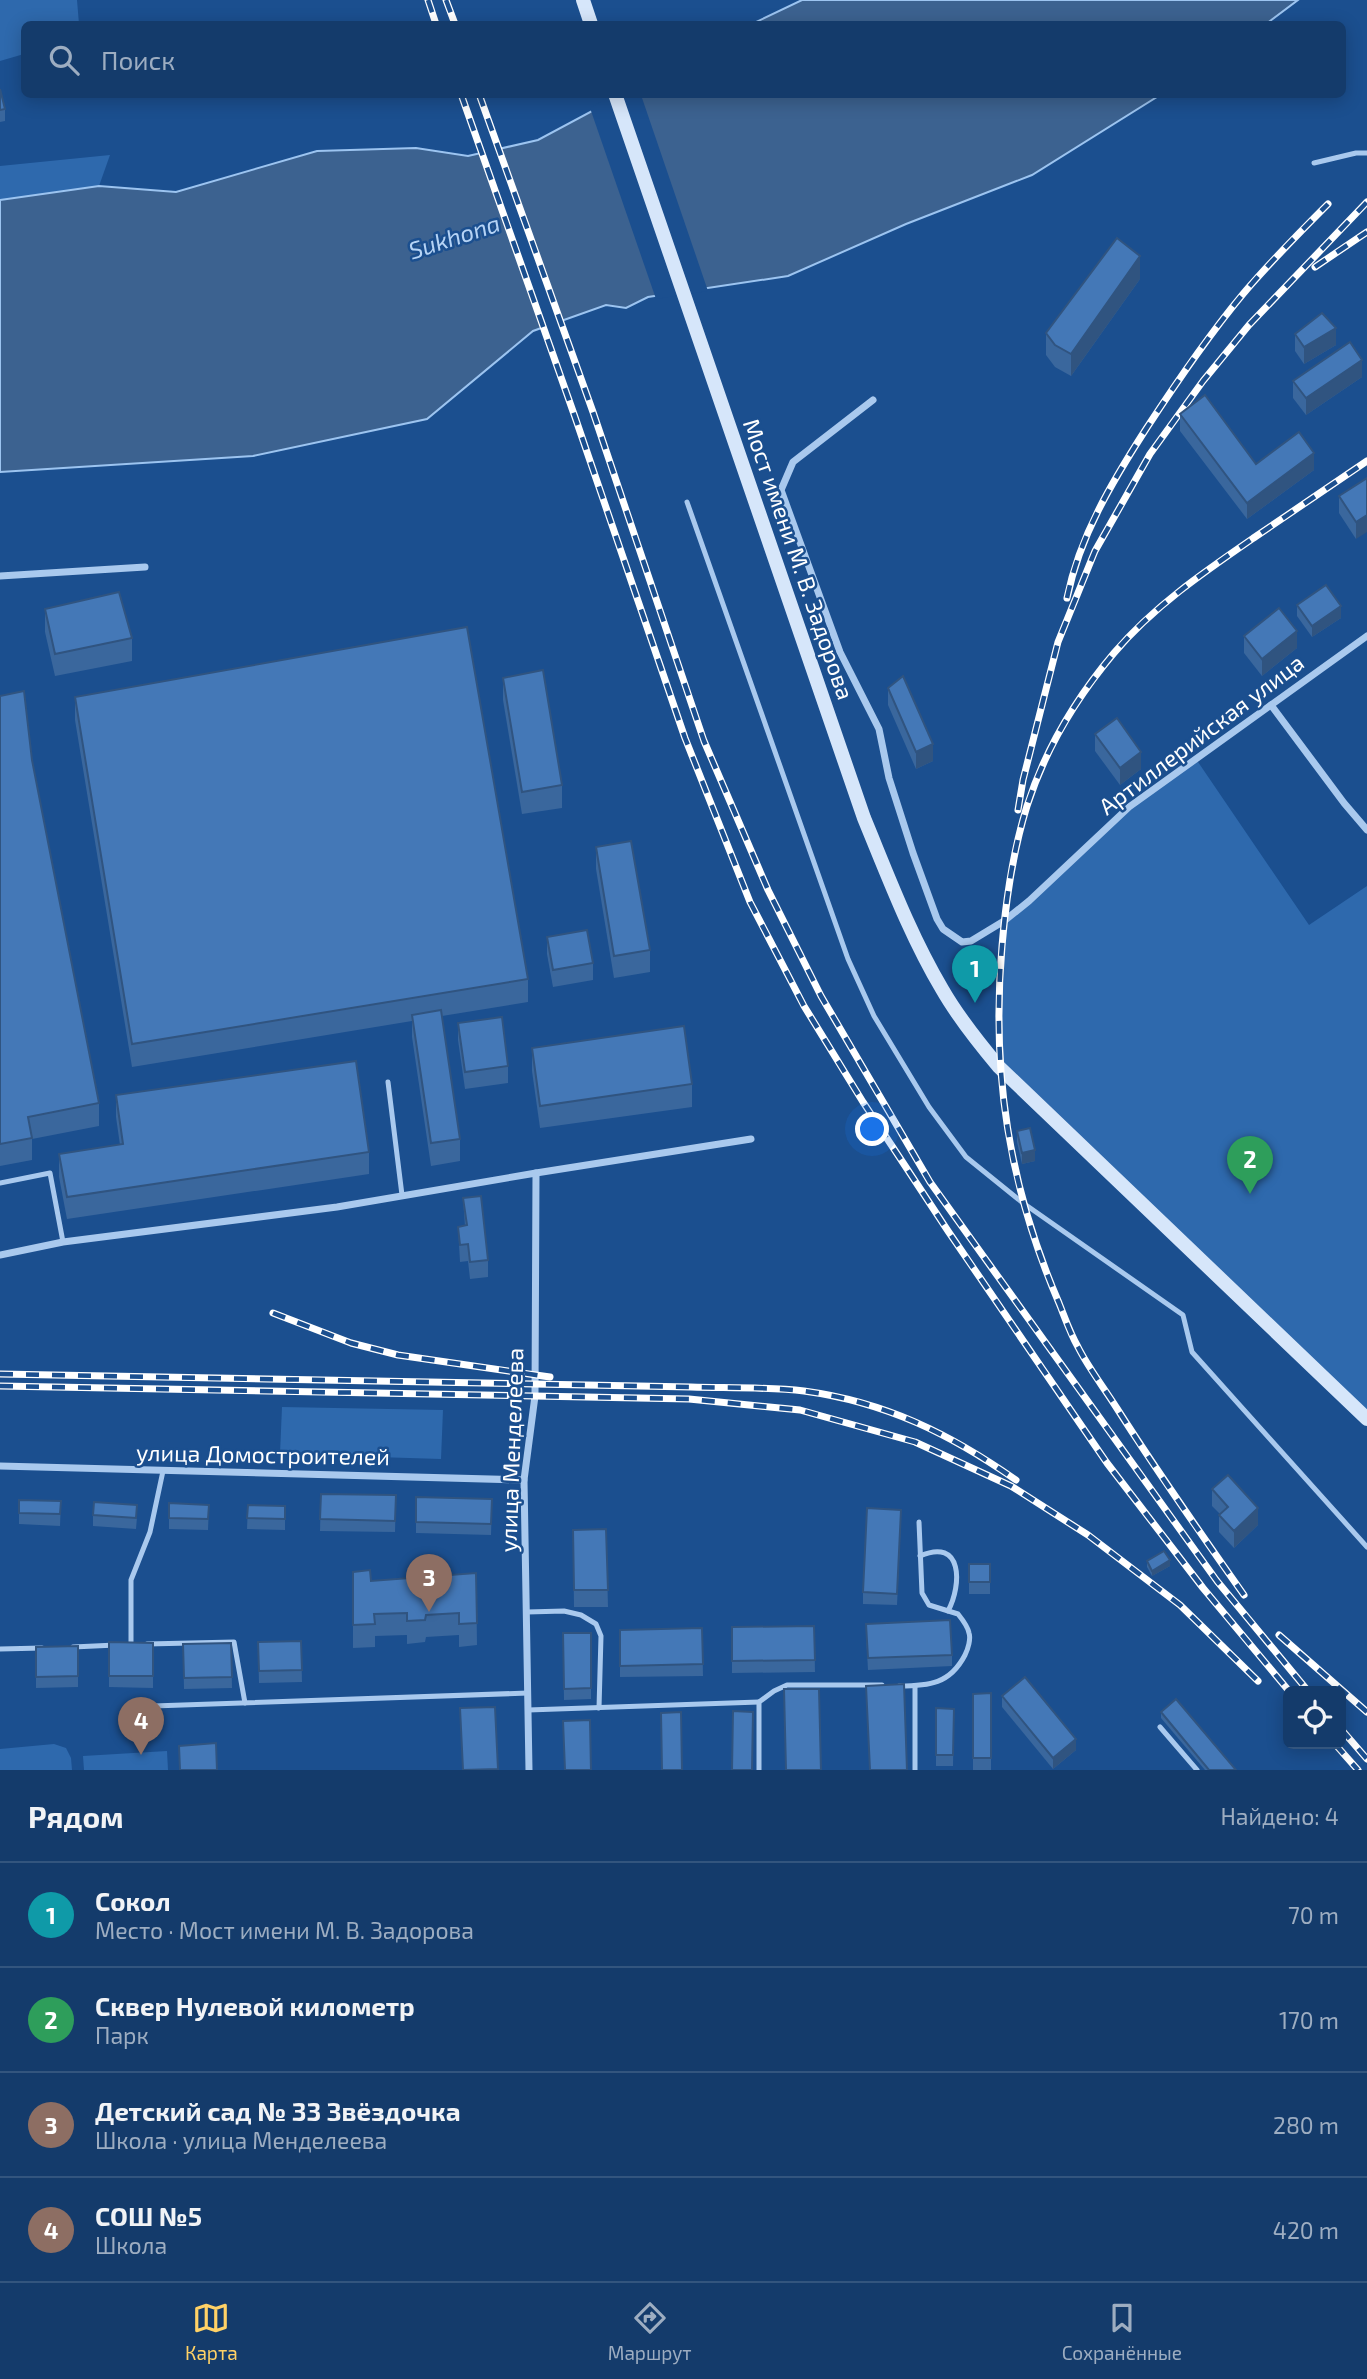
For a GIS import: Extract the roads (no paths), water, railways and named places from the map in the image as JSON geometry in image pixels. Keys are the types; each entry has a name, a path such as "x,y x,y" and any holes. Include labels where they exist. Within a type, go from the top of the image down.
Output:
{"main road":[{"path":"583,0 590,21"},
{"name":"Мост имени М. В. Задорова","path":"616,98 864,818 921,950 942,989 966,1026 999,1067 1367,1419"}],"street":[{"name":"Артиллерийская улица","path":"873,400 793,463 781,490 840,652 879,729 889,778 937,919 943,929 962,942 971,941 1004,921 1129,807 1367,636"},
{"path":"0,576 145,567"},
{"path":"1271,705 1343,803 1367,830"},
{"path":"0,1255 62,1242 337,1207 751,1139"},
{"name":"улица Менделеева","path":"529,1770 524,1480 535,1396 536,1173"},
{"name":"улица Домостроителей","path":"0,1466 524,1480"}],"lane":[{"path":"1314,163 1367,153"},
{"path":"687,502 848,959 874,1016 929,1107 966,1157 1023,1203 1183,1315 1192,1352 1367,1547"},
{"path":"388,1082 402,1195"},
{"path":"0,1183 50,1173 62,1242"},
{"path":"131,1645 131,1580 150,1532 163,1471"},
{"path":"528,1710 759,1702 787,1685 931,1684 958,1668 968,1649 970,1632 958,1614 929,1605 925,1600 922,1592 919,1522"},
{"path":"920,1556 932,1551 943,1551 955,1562 956,1598 948,1611"},
{"path":"527,1612 565,1611 580,1615 596,1624 601,1636 599,1708"},
{"path":"66,1647 234,1642 245,1703"},
{"path":"0,1649 52,1647"},
{"path":"915,1686 915,1770"},
{"path":"153,1706 528,1693"},
{"path":"759,1702 759,1770"},
{"path":"1160,1727 1197,1770"}],"water":[{"path":"802,0 1298,0 1270,21 758,21"},
{"name":"Sukhona","path":"616,98 1155,98 1032,175 906,224 788,276 648,297 626,308 606,305 533,331 427,419 253,456 0,472 0,200 99,186 176,192 317,151 416,148 468,156 538,140"}],"railway":[{"path":"428,0 435,21"},
{"path":"446,0 454,21"},
{"path":"462,98 685,738 750,902 804,1006 948,1231 1107,1463 1203,1588 1285,1686"},
{"path":"480,98 593,412 704,741 768,890 821,996 930,1182 1217,1581 1304,1686"},
{"path":"1018,810 1058,642 1095,551 1150,454 1203,381 1249,325 1367,202"},
{"path":"1067,598 1080,552 1099,510 1157,412 1243,294 1328,204"},
{"path":"1315,267 1367,232"},
{"path":"1244,1595 1087,1363 1070,1331 1042,1260 1016,1172 1002,1084 999,993 1004,928 1014,857 1034,785 1063,725 1100,670 1129,636 1180,590 1367,461"},
{"path":"273,1313 351,1343 398,1355 550,1377"},
{"path":"0,1374 804,1391 862,1403 916,1422 967,1448 1016,1480"},
{"path":"0,1386 689,1399 800,1410 915,1442 1011,1486 1088,1535 1180,1605 1258,1681"},
{"path":"1279,1635 1367,1712"},
{"path":"1346,1735 1367,1759"},
{"path":"1339,1749 1358,1770"}],"place":[{"name":"Сокол","path":"975,1003"},
{"name":"Сквер Нулевой километр","path":"1250,1194"},
{"name":"Детский сад № 33 Звёздочка","path":"429,1612"},
{"name":"СОШ №5","path":"141,1755"}]}
